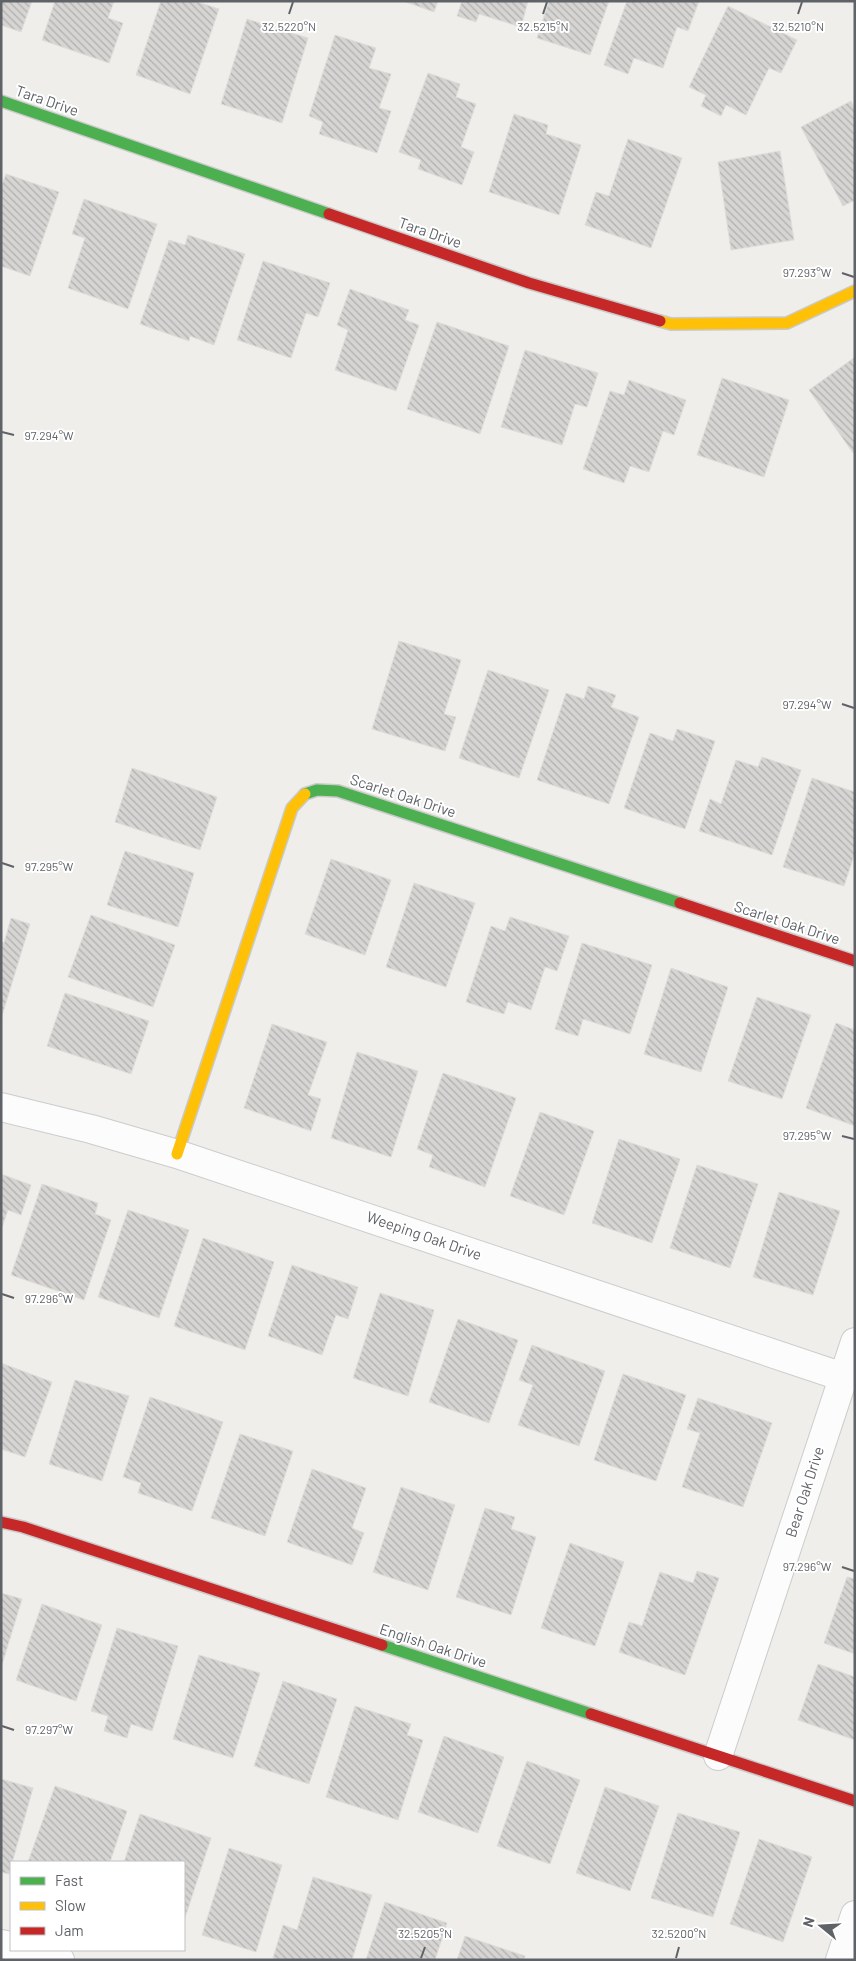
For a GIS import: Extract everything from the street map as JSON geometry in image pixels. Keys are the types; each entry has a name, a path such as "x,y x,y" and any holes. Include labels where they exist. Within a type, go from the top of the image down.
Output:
{"street":[{"name":"Tara Drive","path":"1,101 530,283 671,324 786,323 855,291"},
{"name":"Scarlet Oak Drive","path":"177,1154 292,808 310,790 323,788 338,791 855,961"},
{"name":"Weeping Oak Drive","path":"1,1107 91,1129 177,1154 843,1377"},
{"name":"Bear Oak Drive","path":"718,1756 855,1342"},
{"name":"English Oak Drive","path":"1,1522 22,1527 855,1802"},
{"path":"840,1960 855,1915"},
{"path":"29,1951 60,1960"}],"building":[{"path":"1,1 32,1 21,32 1,25"},
{"path":"55,1 114,1 108,18 123,23 109,63 42,40"},
{"path":"161,1 195,1 219,9 190,94 136,75"},
{"path":"403,1 438,1 434,12"},
{"path":"462,1 528,1 521,27 479,14 476,22 457,16"},
{"path":"549,1 609,1 590,55 537,38"},
{"path":"627,1 699,1 688,31 677,27 663,68 634,58 628,74 604,65"},
{"path":"728,6 797,40 781,73 769,68 746,115 726,105 721,116 701,106 706,95 689,87"},
{"path":"247,19 308,38 282,123 221,104"},
{"path":"335,35 376,48 369,68 391,74 379,108 391,111 377,153 319,134 323,122 309,116"},
{"path":"428,73 460,84 456,97 476,104 461,147 474,152 462,185 418,169 421,160 399,152"},
{"path":"851,101 855,109 855,200 843,206 801,127"},
{"path":"514,114 548,125 546,134 581,145 559,215 489,192"},
{"path":"628,139 682,158 651,248 585,225 596,192 609,196"},
{"path":"780,151 794,240 731,250 718,162"},
{"path":"6,174 59,192 30,276 1,266 1,187"},
{"path":"84,199 157,224 128,309 68,288 85,238 72,234"},
{"path":"188,235 245,254 214,345 190,336 189,341 140,324 169,240 185,245"},
{"path":"263,261 330,283 318,317 306,313 291,358 237,340"},
{"path":"350,289 409,310 405,320 419,325 396,391 335,370 348,330 337,325"},
{"path":"437,322 509,346 480,434 407,409"},
{"path":"525,350 598,373 587,407 575,404 562,445 501,427"},
{"path":"855,357 855,452 853,453 809,390"},
{"path":"722,378 789,400 764,477 697,455"},
{"path":"629,380 686,400 674,435 663,431 649,472 630,466 624,483 583,469 610,391 624,395"},
{"path":"399,641 461,660 444,714 456,717 445,751 372,729"},
{"path":"488,670 549,690 519,778 459,758"},
{"path":"588,686 616,695 611,707 639,717 609,804 537,780 566,693 584,699"},
{"path":"677,729 715,741 685,829 624,808 650,733 673,741"},
{"path":"762,757 801,770 772,855 699,831 710,799 721,804 736,760 758,767"},
{"path":"132,768 217,797 200,850 115,822"},
{"path":"812,778 855,792 855,853 844,886 783,867"},
{"path":"125,851 194,873 178,927 107,905"},
{"path":"331,859 391,880 365,955 305,934"},
{"path":"414,883 475,903 446,987 386,967"},
{"path":"91,915 175,945 153,1007 68,977"},
{"path":"510,917 569,936 557,971 545,967 531,1010 508,1002 504,1014 466,1002 491,926 505,931"},
{"path":"11,918 30,924 1,1019 1,942 4,943"},
{"path":"582,943 652,965 630,1034 583,1019 578,1036 555,1029"},
{"path":"671,968 728,987 701,1072 644,1054"},
{"path":"65,993 149,1021 131,1074 47,1046"},
{"path":"757,997 811,1015 782,1099 728,1081"},
{"path":"836,1023 855,1030 855,1126 806,1108"},
{"path":"272,1024 327,1042 308,1095 321,1099 311,1131 244,1108"},
{"path":"357,1052 418,1071 391,1157 331,1138"},
{"path":"443,1073 516,1098 485,1187 429,1167 433,1155 417,1149"},
{"path":"540,1112 594,1131 564,1215 510,1196"},
{"path":"619,1139 680,1159 652,1243 592,1223"},
{"path":"697,1165 758,1184 730,1268 670,1248"},
{"path":"1,1174 31,1185 21,1215 8,1210 1,1230"},
{"path":"42,1184 98,1203 95,1214 111,1220 84,1300 11,1275"},
{"path":"779,1192 840,1211 813,1295 753,1277"},
{"path":"128,1210 189,1230 159,1318 98,1297"},
{"path":"203,1238 274,1262 245,1350 174,1326"},
{"path":"292,1265 358,1287 348,1319 336,1315 322,1355 268,1336"},
{"path":"380,1293 434,1310 408,1396 353,1378"},
{"path":"458,1319 518,1340 489,1423 429,1402"},
{"path":"532,1345 605,1371 579,1446 518,1425 533,1385 519,1380"},
{"path":"1,1363 52,1382 25,1457 1,1449"},
{"path":"623,1374 686,1395 656,1481 594,1460"},
{"path":"75,1380 129,1396 102,1481 49,1464"},
{"path":"150,1397 223,1422 192,1511 138,1493 141,1483 123,1477"},
{"path":"698,1398 772,1423 743,1507 682,1487 700,1433 687,1429"},
{"path":"240,1434 293,1451 265,1536 211,1518"},
{"path":"312,1469 366,1488 352,1528 364,1533 352,1565 287,1542"},
{"path":"401,1487 455,1505 428,1590 373,1572"},
{"path":"485,1508 515,1517 511,1529 536,1537 511,1615 456,1597"},
{"path":"570,1543 624,1562 595,1646 541,1628"},
{"path":"697,1571 719,1578 685,1675 619,1652 629,1622 642,1626 660,1572 693,1583"},
{"path":"847,1577 855,1579 855,1654 824,1643"},
{"path":"1,1593 22,1599 1,1668"},
{"path":"42,1604 102,1625 76,1701 16,1680"},
{"path":"117,1628 178,1646 152,1731 131,1724 127,1738 104,1731 108,1716 91,1711"},
{"path":"199,1655 260,1673 233,1758 173,1739"},
{"path":"818,1664 855,1677 855,1740 798,1720"},
{"path":"283,1681 337,1699 309,1784 254,1766"},
{"path":"355,1706 411,1724 407,1735 423,1740 398,1820 326,1797"},
{"path":"444,1736 504,1757 478,1833 418,1812"},
{"path":"527,1761 580,1780 550,1864 497,1846"},
{"path":"1,1779 33,1788 13,1861 10,1861 9,1874 1,1872"},
{"path":"55,1786 127,1811 110,1861 28,1861"},
{"path":"605,1787 659,1806 630,1891 576,1873"},
{"path":"678,1813 740,1832 713,1917 651,1898"},
{"path":"140,1814 211,1838 185,1918 185,1861 124,1861"},
{"path":"759,1839 812,1857 783,1942 730,1924"},
{"path":"229,1848 282,1865 256,1952 202,1935"},
{"path":"313,1877 372,1895 352,1960 280,1960 273,1958 283,1925 297,1930"},
{"path":"385,1902 447,1923 435,1960 366,1960"},
{"path":"465,1936 525,1956 524,1960 457,1960"}],"traffic: fast":[{"path":"1,101 329,214"},
{"path":"305,794 317,790 338,791 680,903"},
{"path":"382,1645 591,1714"}],"traffic: slow":[{"path":"660,321 671,324 787,323 855,291"},
{"path":"177,1154 292,808 305,794"}],"traffic: jam":[{"path":"329,214 529,283 660,321"},
{"path":"680,903 855,961"},
{"path":"1,1522 23,1527 382,1645"},
{"path":"591,1714 855,1801"}]}
